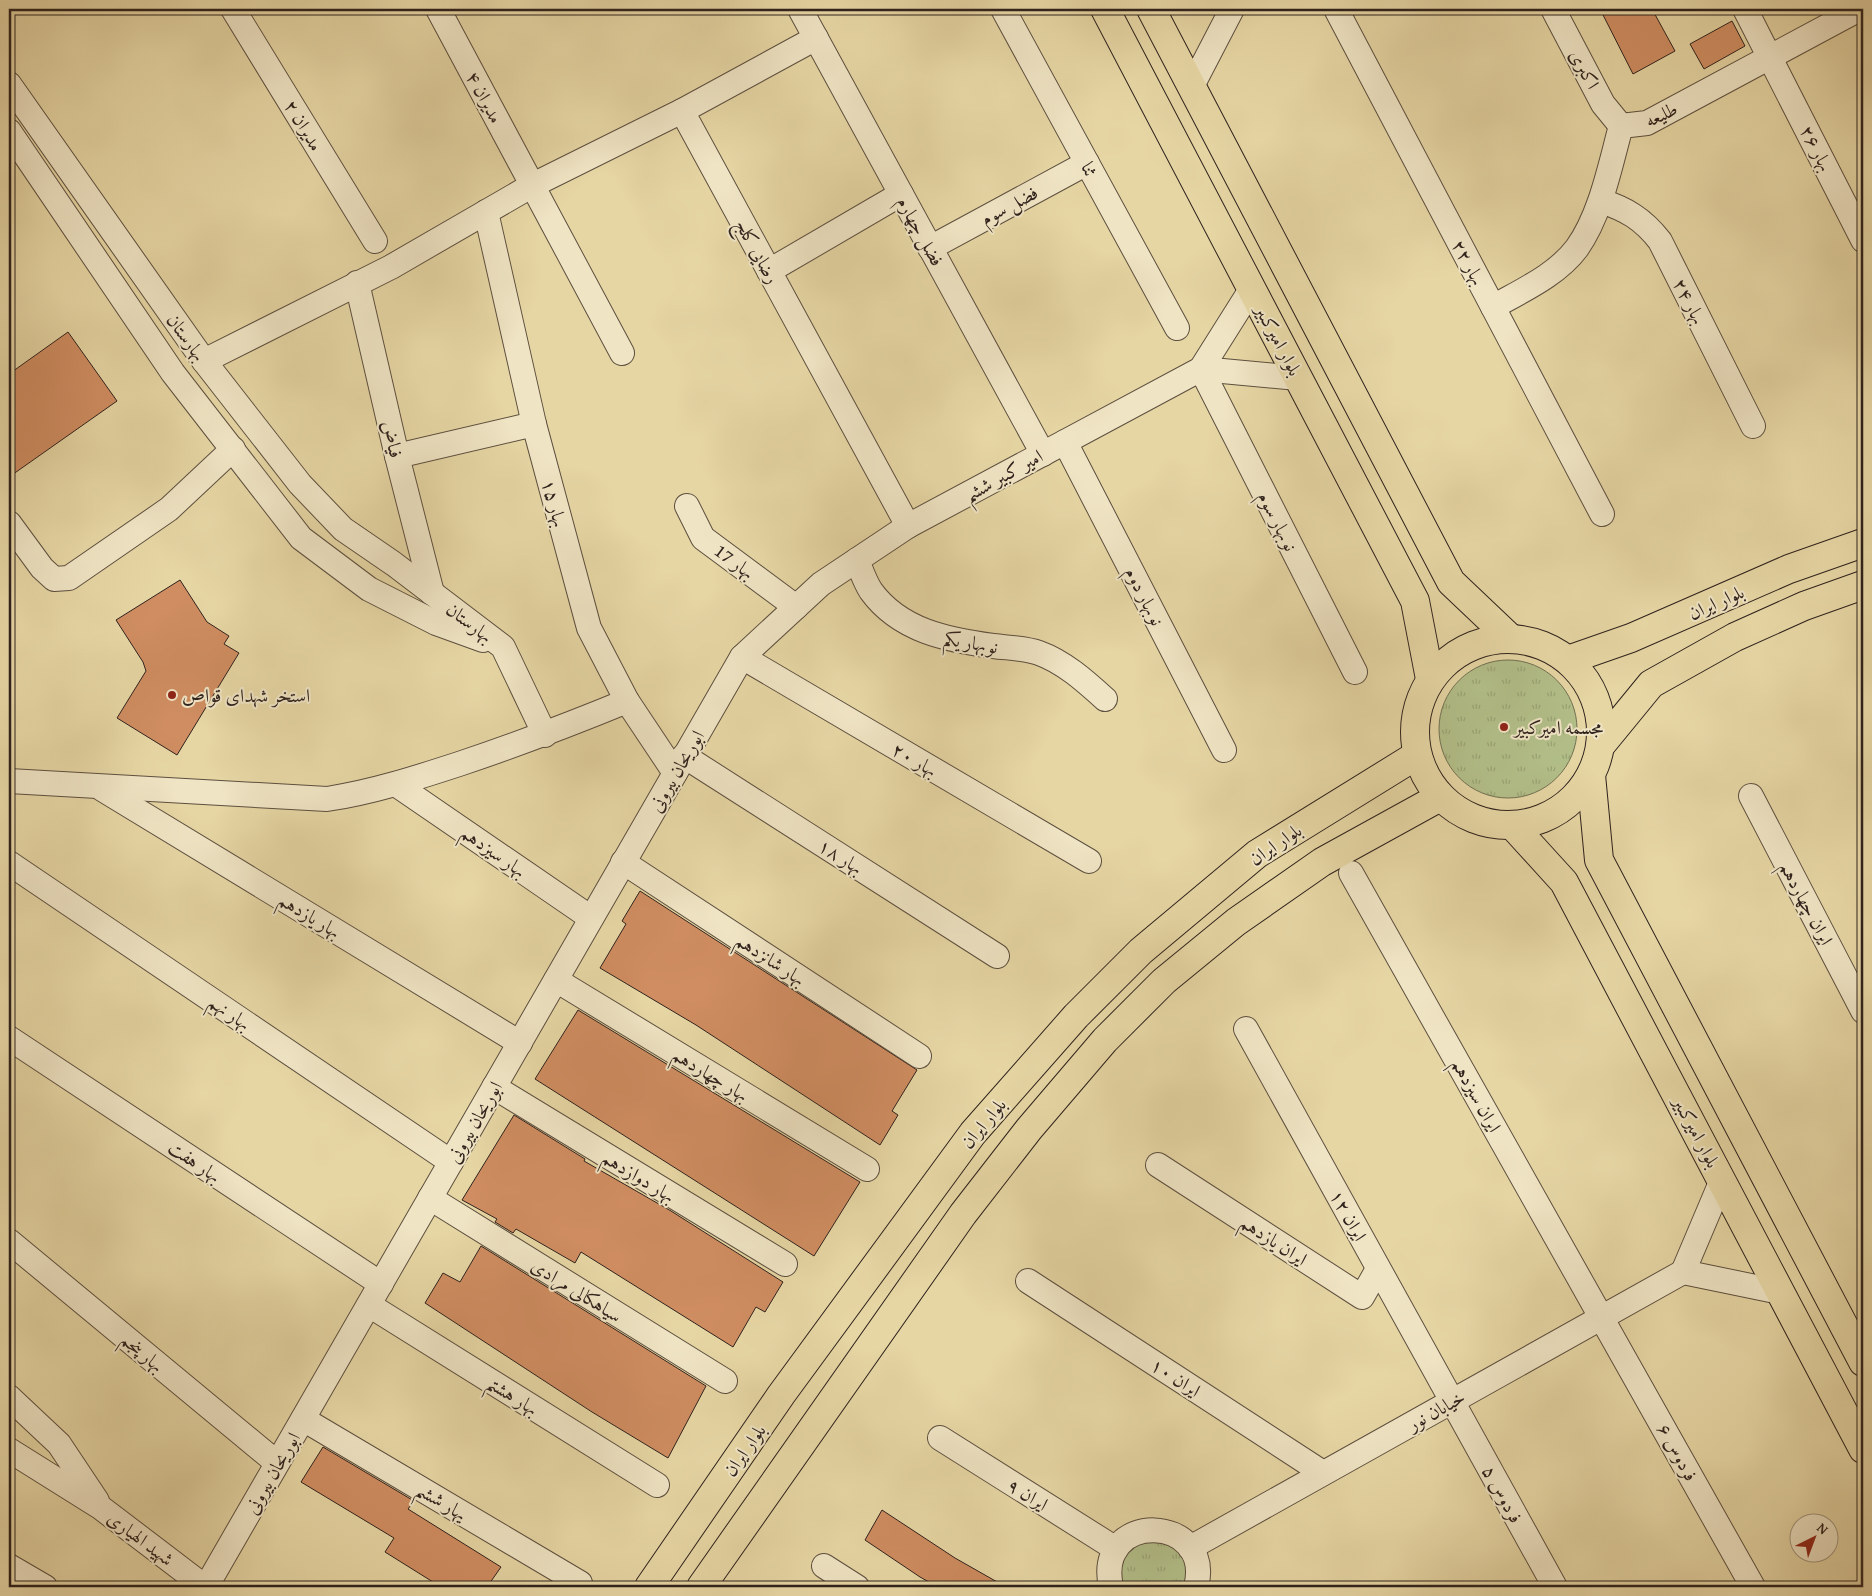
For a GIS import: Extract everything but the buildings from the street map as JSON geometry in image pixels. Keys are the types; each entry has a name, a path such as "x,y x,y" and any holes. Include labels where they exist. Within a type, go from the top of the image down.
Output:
{"main road":[{"name":"بلوار امیرکبیر","path":"1105,9 1415,601 1430,679"},
{"path":"1151,9 1452,582 1510,638"},
{"name":"بلوار ایران","path":"1568,660 1631,638 1790,569 1863,543"},
{"path":"1601,746 1651,684 1735,637 1804,606 1863,585"},
{"path":"1510,638 1541,645 1568,660 1588,685 1600,714 1601,746 1591,776 1572,801 1545,818 1513,826 1486,824 1461,814 1440,797 1417,755 1414,729 1418,703 1430,679 1451,657 1479,642 1510,638"},
{"name":"بلوار ایران","path":"649,1587 781,1396 973,1133 1076,1016 1141,951 1257,854 1417,755"},
{"path":"1591,776 1599,860 1863,1362"},
{"name":"بلوار ایران","path":"700,1587 963,1214 1029,1129 1105,1040 1164,981 1236,922 1322,862 1440,797"},
{"name":"بلوار امیرکبیر","path":"1513,826 1564,882 1863,1449"}],"street":[{"name":"مدیران ۲","path":"233,9 375,241"},
{"name":"مدیران ۴","path":"438,9 622,353"},
{"name":"ثنا","path":"1003,9 1177,328"},
{"path":"1192,86 1231,9"},
{"name":"بهار ۲۲","path":"1336,9 1602,514"},
{"name":"اکبری","path":"1553,9 1604,104 1621,126"},
{"name":"بهار ۲۶","path":"1746,9 1863,240"},
{"name":"فضل چهارم","path":"805,10 816,38 1043,454"},
{"name":"طلیعه","path":"1493,307 1544,278 1576,248 1601,201 1621,126 1647,124 1770,56 1855,14"},
{"path":"204,360 391,267 531,186 682,111 816,38"},
{"name":"بهارستان","path":"9,84 204,360 300,484 342,529 432,593 503,647"},
{"name":"رضایی کلج","path":"682,111 908,526"},
{"name":"بهارستان","path":"9,131 173,373 301,538 369,589 436,623 503,647"},
{"name":"فضل سوم","path":"930,248 1087,163"},
{"path":"770,271 901,194"},
{"name":"بهار ۲۴","path":"1601,201 1636,215 1660,241 1753,426"},
{"name":"بهار ۱۵","path":"486,212 534,424 589,628 627,701 679,765"},
{"name":"فیاض","path":"356,283 396,456 432,593"},
{"name":"امیر کبیر ششم","path":"742,656 821,584 908,526 1201,369 1252,288"},
{"path":"1201,369 1298,378"},
{"name":"نوبهار سوم","path":"1201,369 1355,672"},
{"path":"396,456 534,424"},
{"name":"نوبهار دوم","path":"1065,442 1224,750"},
{"path":"9,522 42,568 54,579 69,578 169,509 233,449"},
{"name":"بهار 17","path":"687,506 703,538 796,606"},
{"name":"نوبهار یکم","path":"857,560 870,590 883,605 905,622 926,633 971,643 1038,652 1077,674 1104,699"},
{"path":"503,647 545,735"},
{"name":"ابوریحان بیرونی","path":"206,1587 742,656"},
{"name":"بهار ۲۰","path":"742,656 1089,861"},
{"path":"9,781 100,788 327,799 356,795 397,784 545,735 627,701"},
{"name":"بهار ۱۸","path":"679,765 997,956"},
{"name":"بهار سیزدهم","path":"397,784 591,918"},
{"name":"بهار یازدهم","path":"100,788 520,1043"},
{"name":"ایران چهاردهم","path":"1751,796 1863,1011"},
{"name":"بهار نهم","path":"9,862 451,1162"},
{"name":"بهار شانزدهم","path":"623,862 920,1056"},
{"name":"ایران سیزدهم","path":"1351,873 1602,1317"},
{"name":"بهار چهاردهم","path":"556,980 867,1169"},
{"name":"ایران ۱۲","path":"1246,1028 1452,1401"},
{"name":"بهار هفت","path":"9,1038 381,1284"},
{"name":"بهار دوازدهم","path":"494,1087 785,1264"},
{"name":"ایران یازدهم","path":"1158,1165 1362,1297 1378,1269"},
{"path":"1722,1180 1683,1272 1780,1292"},
{"name":"سیاهکالی مرادی","path":"430,1198 725,1381"},
{"name":"بهار پنجم","path":"9,1241 278,1463"},
{"name":"خیابان نور","path":"1190,1548 1683,1272"},
{"name":"ایران ۱۰","path":"1028,1281 1323,1474"},
{"name":"بهار هشتم","path":"369,1305 657,1485"},
{"name":"فردوس ۶","path":"1602,1317 1753,1587"},
{"name":"شهید الهیاری","path":"9,1397 59,1444 100,1507"},
{"name":"فردوس ۵","path":"1452,1401 1555,1587"},
{"name":"یهار ششم","path":"304,1419 578,1585"},
{"name":"ایران ۹","path":"940,1438 1116,1549"},
{"name":"شهید الهیاری","path":"9,1450 100,1507 206,1587"},
{"path":"1111,1587 1109,1576 1110,1563 1116,1549 1125,1539 1138,1532 1152,1529 1167,1531 1180,1537 1190,1548 1197,1562 1199,1577 1196,1587"},
{"path":"9,1566 45,1587"},
{"path":"824,1566 856,1587"}],"green space":[{"path":"1508,660 1534,665 1557,680 1572,703 1577,729 1572,755 1557,778 1534,793 1508,798 1482,793 1459,778 1444,755 1439,729 1444,703 1459,680 1482,665"},
{"path":"1180,1537 1196,1587 1111,1587 1114,1548"}],"place":[{"name":"استخر شهدای قواص","path":"172,695"},
{"name":"مجسمه امیرکبیر","path":"1504,727"}]}
